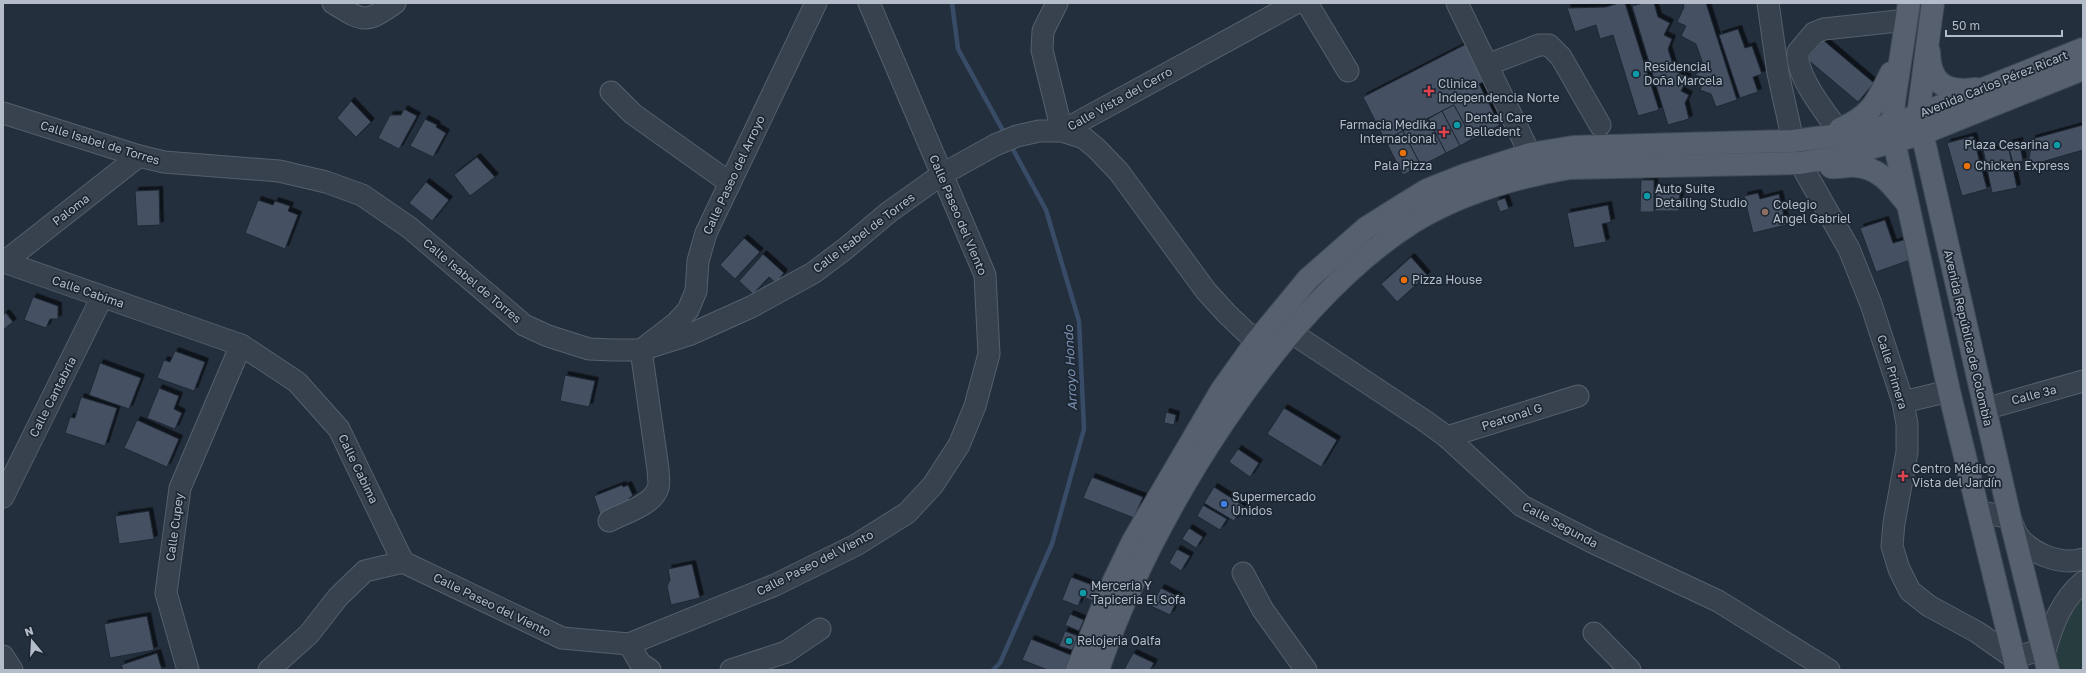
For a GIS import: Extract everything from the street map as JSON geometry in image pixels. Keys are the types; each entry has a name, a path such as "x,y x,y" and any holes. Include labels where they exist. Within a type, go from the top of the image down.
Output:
{"main road":[{"name":"Avenida República de Colombia","path":"1933,3 1928,41 1907,129 1930,172 2010,518 2046,660"},
{"name":"Avenida República de Colombia","path":"1908,11 1903,49 1907,129 1908,205 1949,391 2016,664"},
{"path":"1928,41 1930,64 1937,79 1946,87 1956,91 1985,88"},
{"path":"1799,140 1838,130 1864,117 1876,104 1903,49"},
{"name":"Avenida Carlos Pérez Ricart","path":"1907,129 1985,88 2083,49"},
{"name":"Avenida Carlos Pérez Ricart","path":"1907,129 1975,114 2083,69"},
{"path":"1930,172 1931,149 1936,139 1952,125 1975,114"},
{"path":"1098,670 1125,602 1183,488 1237,404 1272,357 1326,294 1353,268 1387,240 1414,222 1474,192 1532,164 1574,147 1799,140 1907,129"},
{"path":"1077,670 1109,591 1133,541 1201,424 1256,342 1308,279 1366,228 1427,190 1465,175 1532,164 1570,168 1800,163 1838,157 1907,129"},
{"path":"1800,163 1835,168 1854,166 1868,168 1887,179 1908,205"}],"street":[{"path":"333,3 357,18 367,19 377,16 395,3"},
{"name":"Calle Paseo del Arroyo","path":"641,350 676,323 688,310 696,291 698,261 706,233 816,3"},
{"name":"Calle Paseo del Viento","path":"403,562 562,638 629,644 775,586 856,545 906,513 933,485 959,445 975,406 989,354 985,275 941,175 869,3"},
{"name":"Calle Vista del Cerro","path":"1057,3 1043,31 1042,50 1062,131 1296,3"},
{"path":"1307,3 1348,71"},
{"path":"1457,3 1532,164"},
{"path":"1768,3 1778,73 1799,140"},
{"path":"1838,130 1806,82 1798,61 1798,52 1814,33 1908,11"},
{"path":"1487,65 1539,45 1549,45 1561,57 1600,125"},
{"path":"611,92 633,114 730,183"},
{"name":"Calle Isabel de Torres","path":"3,113 139,156 164,162 279,171 326,182 362,195 410,228 524,325 548,336 589,349 641,350 691,334 751,307 813,272 845,249 889,212 941,175 978,154 1017,136 1039,131 1062,131"},
{"path":"1062,131 1084,138 1119,172 1206,291 1272,357"},
{"name":"Paloma","path":"4,263 139,156"},
{"name":"Calle Primera","path":"1800,163 1849,249 1870,304 1903,402 1907,424 1907,452 1894,523 1892,546 1899,569 1910,591 1929,606 1977,632 2016,664"},
{"name":"Calle Cabima","path":"4,263 241,345 298,382 339,429 403,562"},
{"name":"Calle Cantabria","path":"3,497 102,297"},
{"name":"Calle Segunda","path":"1292,333 1447,437 1522,506 1594,543 1718,601 1830,670"},
{"name":"Calle Cupey","path":"188,670 166,593 180,488 241,345"},
{"path":"609,521 646,502 654,496 659,488 658,469 641,350"},
{"name":"Calle 3a","path":"1985,409 2083,381"},
{"path":"1903,402 1949,391"},
{"name":"Peatonal G","path":"1447,437 1578,396"},
{"path":"1978,511 2010,518 2017,534 2031,547 2046,556 2059,561 2075,561 2083,559"},
{"path":"269,670 309,634 338,597 365,571 403,562"},
{"path":"1243,573 1263,610 1306,670"},
{"path":"2016,664 2046,660 2046,648 2054,621 2066,600 2083,582"},
{"path":"731,670 786,652 820,629"},
{"path":"1594,633 1630,670"},
{"path":"629,644 640,663 650,670"},
{"path":"3,656 12,670"}],"green space":[{"path":"2083,594 2083,670 2056,670 2052,652 2062,621"}],"building":[{"name":"Residencial Doña Marcela","path":"1619,3 1625,3 1659,110 1638,116 1613,35 1600,39 1596,25 1575,32 1567,8 1606,7"},
{"name":"Residencial Doña Marcela","path":"1643,3 1654,3 1658,17 1670,23 1664,35 1672,39 1668,49 1675,71 1688,78 1681,91 1689,95 1685,103 1689,119 1668,125 1632,6"},
{"path":"1683,3 1706,3 1737,100 1716,107 1711,94 1700,90 1705,78 1695,75 1704,67 1696,44 1681,36 1686,26 1677,22 1684,7"},
{"path":"1738,29 1745,48 1752,46 1762,74 1753,77 1758,92 1740,98 1719,35"},
{"path":"1823,40 1874,83 1858,102 1807,59"},
{"name":"Clinica Independencia Norte","path":"1470,42 1489,79 1479,84 1500,125 1472,139 1454,105 1385,140 1363,97"},
{"path":"351,101 371,122 356,137 337,118"},
{"name":"Dental Care Belledent","path":"1454,105 1472,139 1460,146 1442,111"},
{"path":"404,109 417,116 399,149 378,138 390,115 401,115"},
{"name":"Farmacia Medika Internacional","path":"1442,111 1460,146 1446,153 1428,119"},
{"path":"425,119 437,125 436,127 446,133 433,157 410,146"},
{"name":"Clinica Independencia Norte","path":"1428,119 1446,153 1421,166 1403,131"},
{"name":"Plaza Cesarina","path":"2083,125 2083,150 2028,166 2032,139"},
{"name":"Pala Pizza","path":"1403,131 1421,166 1403,175 1385,140"},
{"name":"Chicken Express","path":"1973,136 1987,189 1962,196 1947,143"},
{"path":"2019,141 2023,161 2013,163 2008,144"},
{"path":"1983,149 2009,150 2017,188 1992,193"},
{"path":"477,157 495,177 470,196 454,175"},
{"name":"Auto Suite Detailing Studio","path":"1641,180 1654,180 1654,212 1640,212"},
{"path":"426,182 449,200 432,221 409,203"},
{"path":"1656,188 1680,189 1679,211 1655,211"},
{"path":"159,190 160,225 137,226 135,191"},
{"name":"Colegio Angel Gabriel","path":"1758,193 1760,199 1779,194 1786,225 1753,233 1744,196"},
{"path":"1505,198 1509,209 1500,212 1496,201"},
{"path":"258,200 273,205 275,201 290,206 288,211 298,215 285,249 245,233"},
{"path":"1608,205 1611,222 1602,224 1606,242 1574,248 1567,213"},
{"path":"1885,220 1893,243 1910,238 1916,258 1876,272 1860,228"},
{"path":"744,238 760,252 735,279 720,265"},
{"path":"763,254 784,273 776,283 769,277 753,294 739,281"},
{"name":"Pizza House","path":"1411,257 1427,275 1397,302 1381,284"},
{"path":"33,297 58,306 58,319 50,319 46,328 24,320"},
{"path":"6,313 13,322 3,330 3,315"},
{"path":"175,351 205,362 194,391 157,378 164,360 170,362"},
{"path":"100,363 141,378 129,409 89,395"},
{"path":"565,375 595,381 589,407 560,401"},
{"path":"159,388 179,396 174,409 182,413 175,429 147,418"},
{"path":"81,397 117,408 105,446 65,433 70,417 75,418"},
{"path":"1284,408 1337,440 1321,467 1267,434"},
{"path":"1166,412 1176,415 1174,425 1164,423"},
{"path":"137,420 179,439 167,467 124,448"},
{"path":"1238,449 1259,463 1250,477 1229,462"},
{"path":"1092,477 1143,497 1134,518 1083,498"},
{"path":"622,485 623,487 628,485 633,496 629,498 633,506 602,520 594,496"},
{"name":"Supermercado Unidos","path":"1214,487 1244,506 1234,521 1204,503"},
{"path":"1203,505 1227,519 1220,530 1197,516"},
{"path":"149,511 154,539 119,544 115,516"},
{"path":"1189,528 1203,537 1196,548 1182,539"},
{"path":"1177,549 1190,556 1181,571 1169,563"},
{"path":"692,564 700,598 671,605 667,586 670,580 668,569"},
{"name":"Merceria Y Tapiceria El Sofa","path":"1071,577 1103,589 1097,603 1082,596 1078,606 1062,600"},
{"path":"1161,588 1179,597 1170,615 1151,606"},
{"path":"1070,614 1084,620 1079,631 1065,625"},
{"path":"147,616 154,650 110,658 104,624"},
{"name":"Relojeria Oalfa","path":"1065,631 1078,636 1072,650 1059,646"},
{"path":"1031,639 1076,657 1071,670 1048,670 1022,660"},
{"path":"157,653 162,670 123,670 121,665"},
{"path":"1133,653 1154,663 1150,670 1124,670"}],"waterway":[{"name":"Arroyo Hondo","path":"952,3 958,49 1006,136"},
{"name":"Arroyo Hondo","path":"993,670 1000,663 1052,544 1084,429 1079,321 1046,210 1010,144"}],"place":[{"name":"Residencial Doña Marcela","path":"1636,74"},
{"name":"Clinica Independencia Norte","path":"1429,91"},
{"name":"Dental Care Belledent","path":"1457,125"},
{"name":"Farmacia Medika Internacional","path":"1444,132"},
{"name":"Plaza Cesarina","path":"2057,145"},
{"name":"Pala Pizza","path":"1403,153"},
{"name":"Chicken Express","path":"1967,166"},
{"name":"Auto Suite Detailing Studio","path":"1647,196"},
{"name":"Colegio Angel Gabriel","path":"1765,212"},
{"name":"Pizza House","path":"1404,280"},
{"name":"Centro Médico Vista del Jardín","path":"1903,476"},
{"name":"Supermercado Unidos","path":"1224,504"},
{"name":"Merceria Y Tapiceria El Sofa","path":"1083,593"},
{"name":"Relojeria Oalfa","path":"1069,641"}]}
